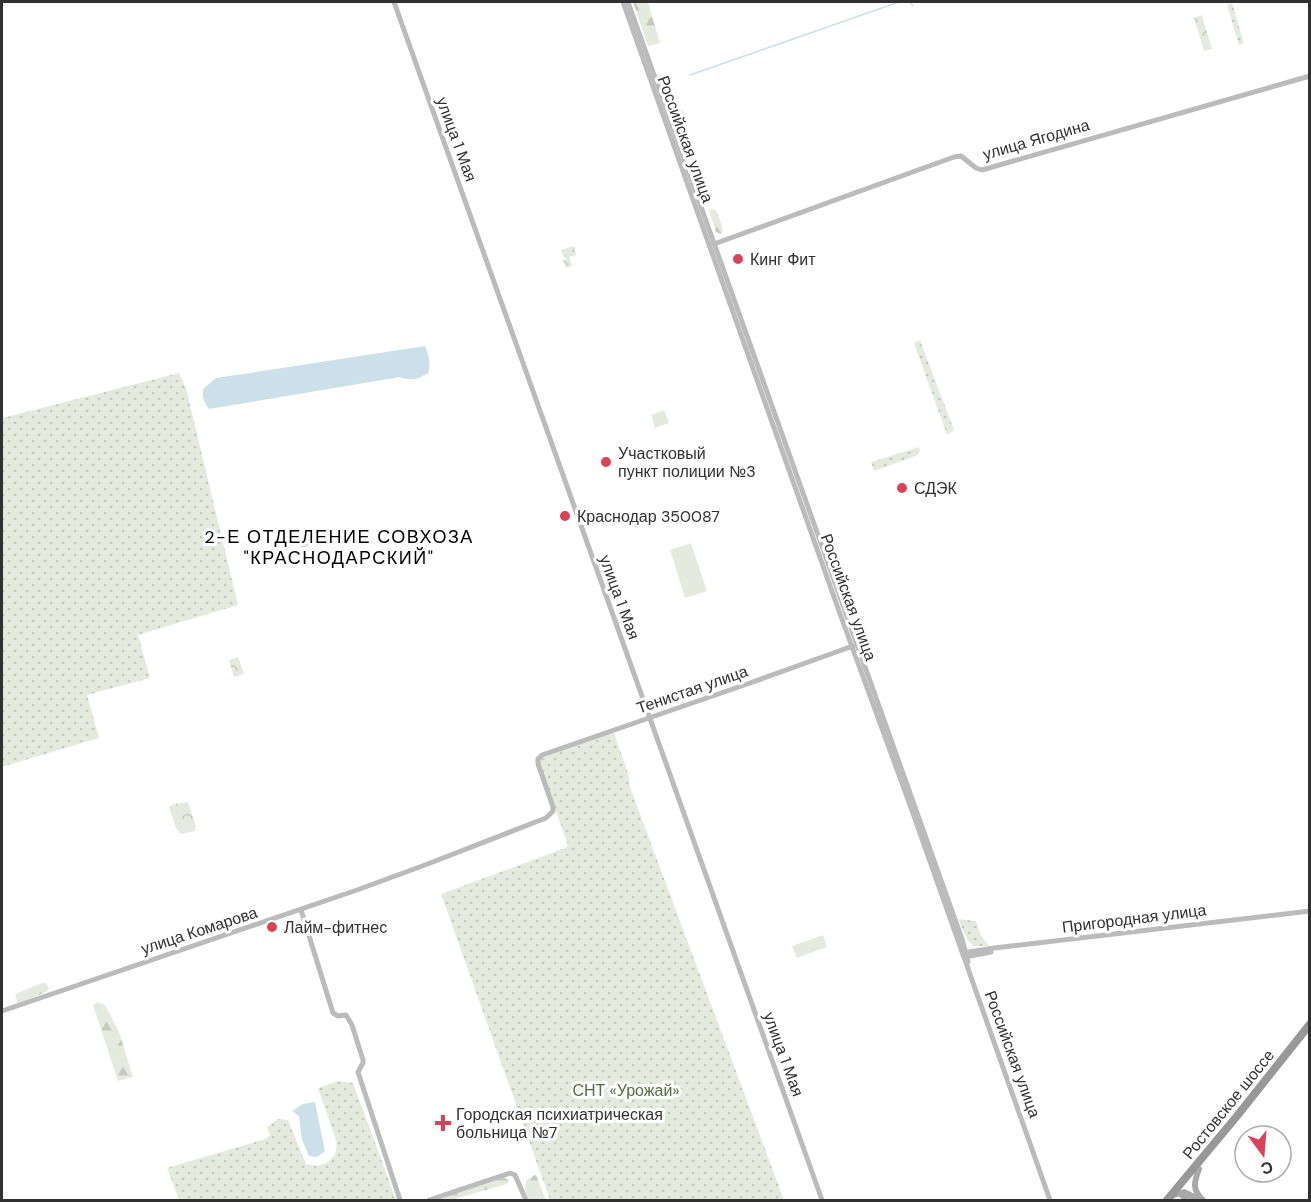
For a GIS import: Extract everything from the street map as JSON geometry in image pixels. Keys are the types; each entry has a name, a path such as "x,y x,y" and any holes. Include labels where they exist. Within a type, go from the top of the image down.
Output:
{"highway":[{"name":"Ростовское шоссе","path":"1174,1195 1310,1024"},
{"name":"Ростовское шоссе","path":"1174,1195 1199,1169 1310,1032"}],"main road":[{"path":"1199,1169 1194,1186 1202,1200"},
{"path":"1174,1195 1185,1192 1202,1200"},
{"path":"1174,1195 1188,1200"}],"street":[{"name":"улица 1 Мая","path":"394,2 822,1200"},
{"name":"Российская улица","path":"623,2 713,245 1052,1200"},
{"name":"Российская улица","path":"628,2 712,235 713,245 718,253 854,645"},
{"name":"улица Ягодина","path":"713,245 954,157 961,156 982,170 1310,76"},
{"path":"712,235 723,241 718,253"},
{"name":"Тенистая улица","path":"424,866 544,819 551,814 553,807 538,761 544,754 854,645"},
{"name":"улица Комарова","path":"2,1011 424,866"},
{"path":"301,910 334,1014 346,1015 352,1025 363,1060 358,1072 400,1200"},
{"name":"Пригородная улица","path":"965,955 1310,913"},
{"path":"429,1200 510,1173 514,1175 526,1200"}],"green space":[{"path":"633,2 648,2 660,43 648,46"},
{"path":"1232,3 1244,43 1239,45 1227,5"},
{"path":"1202,15 1212,49 1204,51 1194,18"},
{"path":"682,110 688,136 705,175 707,186 706,191 703,192 676,117 675,112"},
{"path":"714,209 720,219 723,232 721,234 716,232 709,211"},
{"path":"574,246 576,255 569,257 572,266 566,268 563,260 568,258 564,258 561,250"},
{"path":"920,340 954,430 947,435 914,343"},
{"path":"179,373 186,388 238,605 138,635 150,678 87,695 99,738 2,767 2,418"},
{"path":"664,410 669,423 655,428 651,415"},
{"path":"919,447 918,455 874,471 871,462"},
{"path":"316,533 322,542 301,548 296,538"},
{"path":"691,543 707,591 685,598 670,550"},
{"path":"238,657 244,674 234,677 229,660"},
{"name":"СНТ «Урожай»","path":"611,732 614,733 628,773 630,787 784,1200 550,1200 441,894 565,848 568,845 539,763 542,757"},
{"path":"188,802 196,827 195,831 181,834 176,828 169,807"},
{"path":"958,919 976,921 980,934 989,946 973,946 967,939"},
{"path":"823,935 827,947 797,958 792,946"},
{"path":"46,983 49,988 46,992 18,1004 15,994"},
{"path":"97,1002 105,1005 119,1032 133,1077 118,1081 93,1005"},
{"path":"338,1081 353,1083 396,1200 179,1200 167,1168 265,1139 270,1135 267,1127 278,1119 288,1120 306,1164 316,1166 327,1163 335,1155 337,1143 318,1088"},
{"path":"536,1175 546,1200 529,1200 527,1196 526,1182"},
{"path":"503,1178 508,1179 507,1184 451,1200 436,1200"}],"water":[{"path":"425,346 429,360 428,374 416,379 400,377 209,409 203,397 203,389 216,378"},
{"path":"315,1102 325,1151 317,1157 309,1156 302,1140 299,1116 292,1111 303,1104"}],"waterway":[{"path":"690,75 899,2"},
{"path":"910,2 913,6"}],"place":[{"name":"Кинг Фит","path":"738,259"},
{"name":"Участковый пункт полиции №3","path":"606,462"},
{"name":"СДЭК","path":"902,488"},
{"name":"Краснодар 350087","path":"565,516"},
{"name":"Лайм-фитнес","path":"272,927"},
{"name":"Городская психиатрическая больница №7","path":"443,1123"}],"district":[{"name":"2-Е ОТДЕЛЕНИЕ СОВХОЗА \"КРАСНОДАРСКИЙ\"","path":"339,547"}]}
